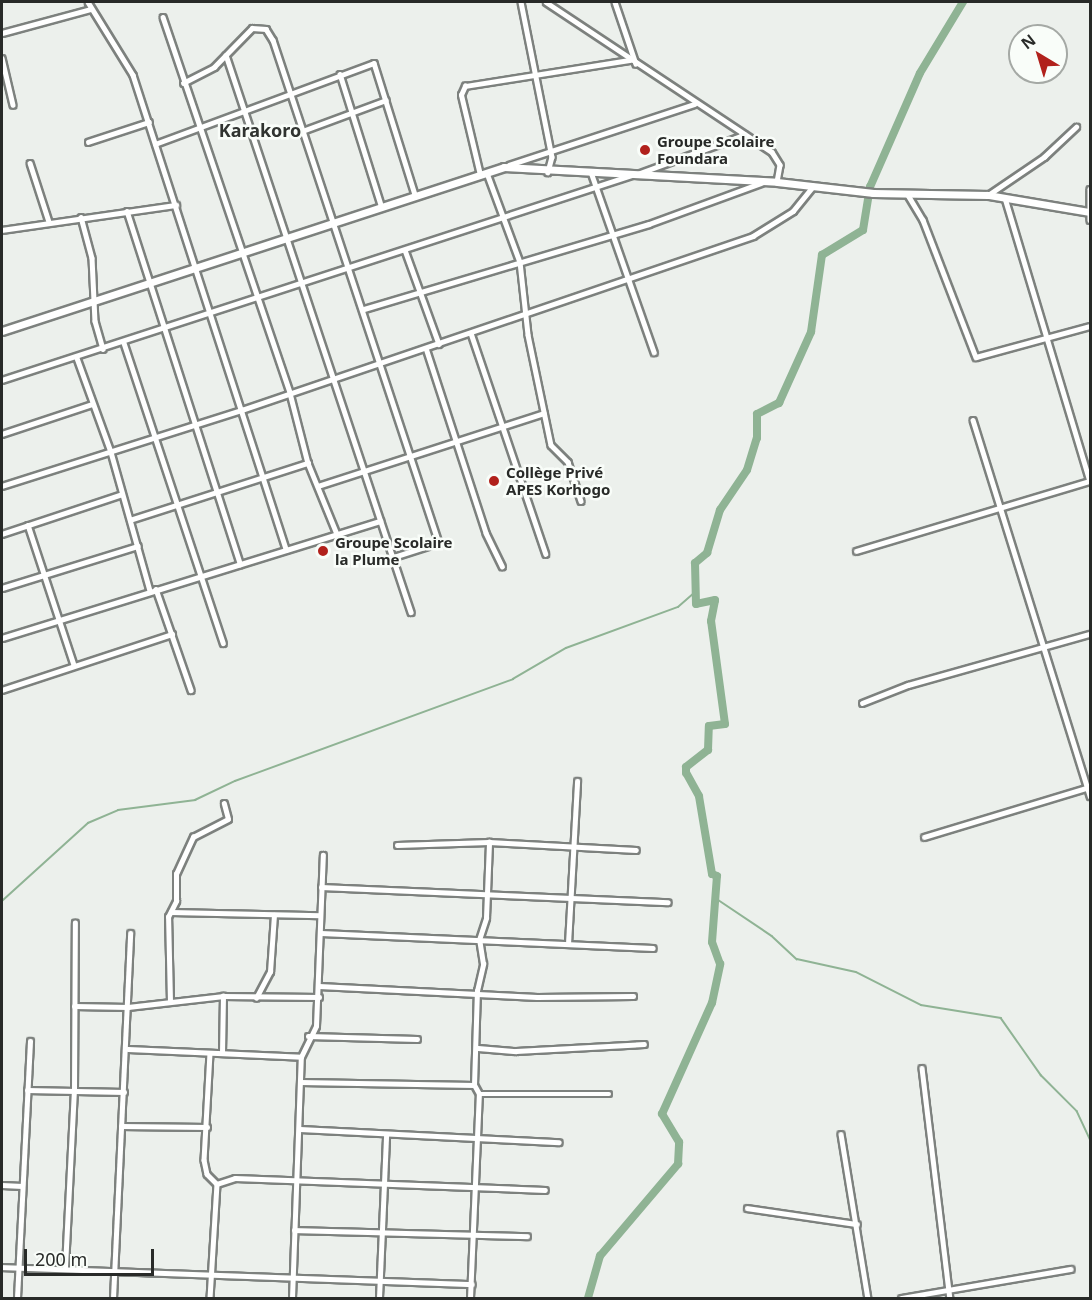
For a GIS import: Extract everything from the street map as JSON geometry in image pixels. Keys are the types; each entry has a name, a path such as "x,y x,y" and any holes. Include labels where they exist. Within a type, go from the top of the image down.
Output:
{"street":[{"path":"88,2 133,75 286,550"},
{"path":"521,2 532,74 551,150 548,172"},
{"path":"546,2 777,158 777,182"},
{"path":"615,2 636,64"},
{"path":"2,33 91,9"},
{"path":"163,17 197,126 290,393 308,463 337,534"},
{"path":"183,83 206,72 226,55 241,34 252,28 266,29 292,90 439,543 392,558"},
{"path":"226,55 411,612"},
{"path":"2,58 13,105"},
{"path":"580,501 568,462 551,445 526,311 520,262 506,217 484,174 461,90 532,74 630,60"},
{"path":"155,144 292,90 374,63 415,195"},
{"path":"340,74 381,205"},
{"path":"305,130 386,100"},
{"path":"2,331 694,104"},
{"path":"87,142 149,122"},
{"path":"988,195 1044,157 1076,127"},
{"path":"2,380 168,329 639,173 744,135"},
{"path":"30,163 49,222"},
{"path":"504,167 548,172 639,173 766,181 870,193 988,195 1090,215 1090,189"},
{"path":"591,172 614,232 654,352"},
{"path":"364,309 421,294 712,203 766,181"},
{"path":"2,486 242,410 471,333 526,311 753,236 793,211 813,186"},
{"path":"908,195 923,220 971,352 981,357 1048,340 1090,326"},
{"path":"856,551 1090,481 1005,198"},
{"path":"2,230 176,205"},
{"path":"127,211 168,329 216,493 240,564"},
{"path":"81,217 92,258 93,303 103,349"},
{"path":"405,250 439,344"},
{"path":"471,333 546,554"},
{"path":"124,343 153,437 224,643"},
{"path":"426,348 502,566"},
{"path":"77,358 111,453 150,591"},
{"path":"2,434 92,404"},
{"path":"318,486 456,439 544,413"},
{"path":"973,420 1090,796"},
{"path":"130,520 308,463"},
{"path":"2,534 122,494"},
{"path":"2,638 202,574 380,521"},
{"path":"28,525 74,665"},
{"path":"2,588 44,573 138,546"},
{"path":"156,589 191,690"},
{"path":"2,690 172,634"},
{"path":"862,703 908,685 1090,634"},
{"path":"568,944 577,781"},
{"path":"924,837 1089,787"},
{"path":"170,1002 171,912 186,844 228,819 224,804"},
{"path":"470,1299 473,1140 479,1094 474,1085 478,1048 477,991 483,964 479,940 489,842"},
{"path":"397,845 489,842 573,849 636,850"},
{"path":"292,1299 294,1230 299,1180 301,1058 308,1036 316,1026 319,997 323,855"},
{"path":"321,887 485,896 669,902"},
{"path":"171,912 320,915"},
{"path":"256,998 270,972 274,915"},
{"path":"65,1268 74,1091 75,923"},
{"path":"114,1299 121,1126 128,1049 129,933"},
{"path":"321,933 653,948"},
{"path":"319,986 477,991 537,997 633,996"},
{"path":"222,1053 223,996"},
{"path":"74,1006 128,1007 223,996 319,997"},
{"path":"308,1036 417,1039"},
{"path":"17,1299 30,1041"},
{"path":"478,1048 516,1051 644,1044"},
{"path":"291,1054 304,1048"},
{"path":"128,1049 291,1054 301,1058"},
{"path":"210,1053 204,1168 217,1184 210,1299"},
{"path":"922,1068 950,1299"},
{"path":"300,1082 474,1085"},
{"path":"27,1090 124,1092"},
{"path":"479,1094 609,1094"},
{"path":"121,1126 207,1127"},
{"path":"300,1129 386,1136 559,1142"},
{"path":"841,1134 868,1299"},
{"path":"379,1299 386,1136"},
{"path":"217,1184 235,1178 299,1180 384,1187 472,1185 545,1190"},
{"path":"2,1185 22,1186"},
{"path":"747,1208 857,1224"},
{"path":"294,1230 527,1236"},
{"path":"2,1267 211,1275 292,1275 472,1284"},
{"path":"901,1299 1071,1269"}],"waterway":[{"path":"588,1298 600,1256 678,1164 679,1142 662,1114 712,1003 720,964 712,942 717,876 712,874 699,796 686,773 686,767 708,750 709,726 725,724 711,621 715,600 696,604 695,563 707,553 720,510 747,470 757,438 757,414 779,403 811,332 822,255 863,230 870,187 920,73 963,2"},
{"path":"2,901 88,823 118,810 195,800 235,781 513,679 566,648 678,607 695,592"},
{"path":"717,899 772,936 797,959 856,972 921,1005 1001,1018 1041,1075 1077,1111 1090,1139"}],"place":[{"name":"Groupe Scolaire Foundara","path":"645,150"},
{"name":"Collège Privé APES Korhogo","path":"494,481"},
{"name":"Groupe Scolaire la Plume","path":"323,551"}],"district":[{"name":"Karakoro","path":"260,130"}]}
